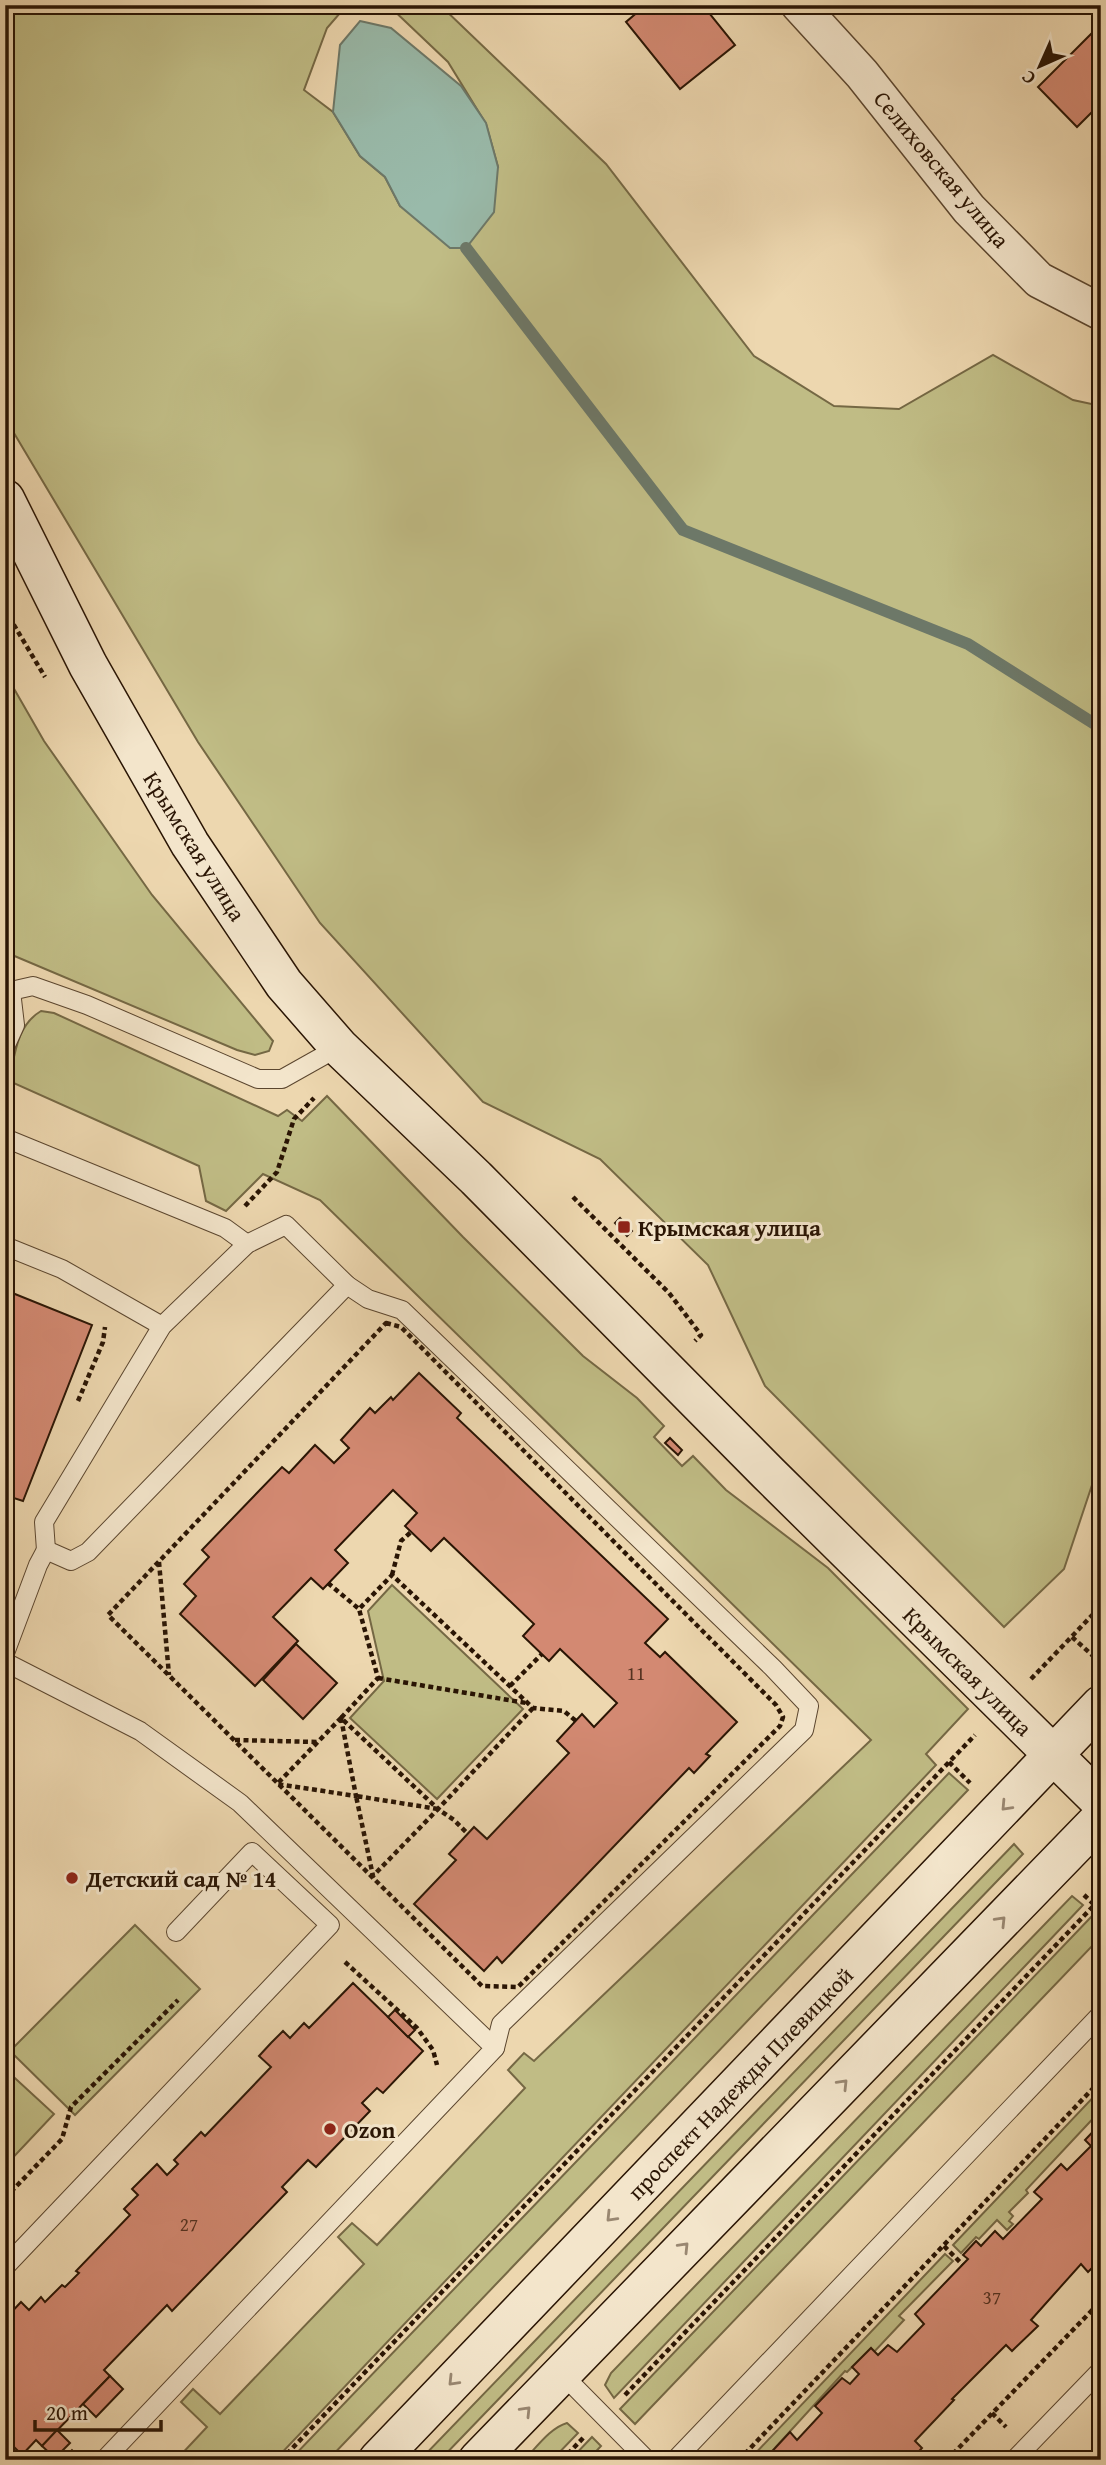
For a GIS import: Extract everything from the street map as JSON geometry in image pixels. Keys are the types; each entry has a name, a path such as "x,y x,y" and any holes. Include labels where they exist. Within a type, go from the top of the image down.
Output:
{"main road":[{"name":"Крымская улица","path":"5,499 88,665 190,844 284,984 339,1047 476,1178 768,1473 1101,1802"},
{"name":"проспект Надежды Плевицкой","path":"378,2460 1101,1705"},
{"path":"478,2460 1101,1818"}],"street":[{"name":"Селиховская улица","path":"799,5 862,74 969,209 995,236 1039,280 1101,312"}],"lane":[{"path":"5,1047 15,1025 8,993 33,986 87,1004 258,1079 282,1079 339,1047"},
{"path":"5,1138 225,1228 247,1244"},
{"path":"5,1653 46,1550 44,1522 162,1326 247,1244 286,1226 347,1284 368,1299 402,1310 773,1668 809,1706 804,1730 501,2024 495,2048 104,2460"},
{"path":"5,1246 62,1269 162,1326"},
{"path":"46,1550 71,1561 88,1552 347,1284"},
{"path":"5,1662 140,1731 240,1803 495,2048"},
{"path":"5,2267 330,1925 252,1852 176,1932"},
{"path":"675,2460 1101,2014"},
{"path":"1014,2460 1101,2370"},
{"path":"562,2374 648,2460"}],"path":[{"path":"78,1403 103,1342 105,1327 102,1320"},
{"path":"386,1323 394,1323 401,1327 782,1712 783,1717 779,1726 518,1986 482,1986 169,1676 108,1615 379,1329 386,1323"},
{"path":"359,1609 392,1575 401,1541 411,1532"},
{"path":"159,1560 169,1676"},
{"path":"392,1575 533,1708 564,1711 576,1721"},
{"path":"328,1583 359,1609 378,1678"},
{"path":"281,2460 1101,1606"},
{"path":"1072,1637 1101,1664"},
{"path":"510,1686 542,1654"},
{"path":"277,1784 378,1678"},
{"path":"378,1678 528,1703"},
{"path":"373,1876 533,1708"},
{"path":"341,1718 373,1876"},
{"path":"341,1718 468,1834"},
{"path":"233,1740 318,1742"},
{"path":"277,1784 438,1809"},
{"path":"562,2460 1101,1898"},
{"path":"345,1962 417,2028 436,2057 438,2064 433,2075"},
{"path":"5,2197 62,2139 71,2107 178,2000"},
{"path":"739,2460 1101,2080"},
{"path":"944,2246 963,2265"},
{"path":"947,2460 1101,2301"},
{"path":"66,2447 72,2452"},
{"path":"59,2454 65,2459"}],"shaded area":[{"path":"5,5 256,5 260,9 266,5 347,5 327,28 304,90 333,112 360,156 385,177 400,206 498,167 486,124 448,62 388,5 440,5 606,164 754,356 834,406 899,409 993,355 1073,400 1101,406 1101,1458 1064,1569 1004,1627 765,1386 708,1265 600,1159 483,1102 320,923 198,742 5,418"},
{"path":"360,21 391,28 461,86 486,123 498,167 494,212 466,248 450,248 400,206 385,177 360,156 333,112 340,45"},
{"path":"5,673 44,741 152,895 273,1041 269,1051 255,1055 237,1050 5,952"},
{"path":"41,1011 54,1013 278,1116 287,1110 302,1121 327,1096 583,1356 637,1398 664,1426 654,1437 682,1466 693,1456 726,1490 828,1568 968,1709 926,1754 936,1765 275,2460 176,2460 207,2427 181,2402 193,2389 220,2414 364,2264 338,2237 352,2223 377,2245 525,2088 508,2070 524,2053 534,2061 871,1740 320,1200 263,1174 226,1211 206,1201 199,1166 9,1081 21,1033"},
{"path":"392,1585 523,1709 437,1799 350,1718 384,1681 368,1611"},
{"path":"949,1773 968,1790 328,2460 290,2460"},
{"path":"1014,1844 1023,1854 440,2460 420,2460"},
{"path":"1072,1896 1083,1905 614,2398 605,2385 611,2373"},
{"path":"1093,1915 1101,1922 1101,1953 1092,1946 635,2424 620,2409"},
{"path":"135,1925 200,1989 75,2115 10,2051"},
{"path":"5,2069 54,2114 5,2166"},
{"path":"1101,2089 1101,2110 1026,2190 1028,2193 1009,2212 1013,2216 1009,2221 1013,2224 1007,2230 997,2220 961,2253 953,2245"},
{"path":"945,2254 953,2261 899,2316 904,2320 874,2352 871,2348 845,2371 764,2460 749,2460"},
{"path":"567,2423 578,2433 552,2460 524,2460 549,2433"},
{"path":"592,2437 601,2446 588,2460 570,2460"}],"building":[{"path":"646,5 709,5 705,8 735,45 680,89 626,22"},
{"path":"1101,24 1101,103 1077,127 1038,87"},
{"path":"620,1218 632,1231 627,1236 615,1223"},
{"path":"5,1290 92,1325 23,1501 14,1498 5,1504"},
{"path":"419,1373 461,1413 457,1418 668,1619 645,1643 660,1657 665,1652 737,1722 706,1754 710,1756 694,1773 689,1768 502,1963 497,1957 484,1971 414,1904 456,1860 449,1854 474,1827 487,1839 569,1753 557,1741 582,1714 594,1727 617,1703 560,1649 549,1661 523,1636 534,1624 444,1538 431,1551 405,1526 417,1513 393,1490 335,1550 348,1563 323,1589 311,1578 273,1617 298,1641 255,1686 180,1614 196,1596 184,1584 209,1557 202,1550 282,1467 289,1473 315,1445 334,1463 349,1448 341,1440 370,1408 375,1413 391,1397 393,1400"},
{"path":"670,1438 682,1450 678,1455 665,1443"},
{"path":"296,1644 337,1683 303,1719 263,1680"},
{"path":"353,1983 423,2051 383,2093 377,2088 362,2103 370,2111 316,2167 308,2160 282,2187 287,2192 172,2311 167,2305 104,2370 110,2376 42,2446 36,2440 22,2455 14,2447 5,2456 5,2345 9,2342 5,2339 5,2319 21,2302 29,2310 41,2297 45,2302 62,2285 65,2287 79,2273 76,2271 130,2215 124,2209 138,2195 132,2189 157,2164 167,2175 178,2164 174,2160 201,2132 205,2136 271,2067 259,2056 271,2043 283,2031 290,2038 304,2023 309,2028"},
{"path":"395,2010 415,2030 408,2037 388,2017"},
{"path":"1101,2123 1101,2259 1088,2272 1081,2264 1031,2320 1038,2326 1012,2351 1006,2345 952,2399 954,2400 915,2441 922,2448 911,2460 900,2457 897,2460 764,2460 790,2432 797,2440 822,2413 815,2406 842,2378 850,2384 859,2374 852,2367 871,2348 878,2355 888,2345 897,2352 924,2324 915,2314 968,2259 963,2255 976,2241 981,2246 995,2231 1003,2239 1042,2199 1034,2192 1061,2164 1067,2170 1091,2146 1085,2140"},
{"path":"110,2376 123,2389 96,2417 83,2404"},
{"path":"57,2430 70,2443 55,2458 42,2446"}],"waterway":[{"path":"466,248 683,530 968,644 1101,728"}],"place":[{"name":"Крымская улица","path":"624,1227"},
{"name":"Детский сад № 14","path":"72,1878"},
{"name":"Ozon","path":"330,2129"}]}
